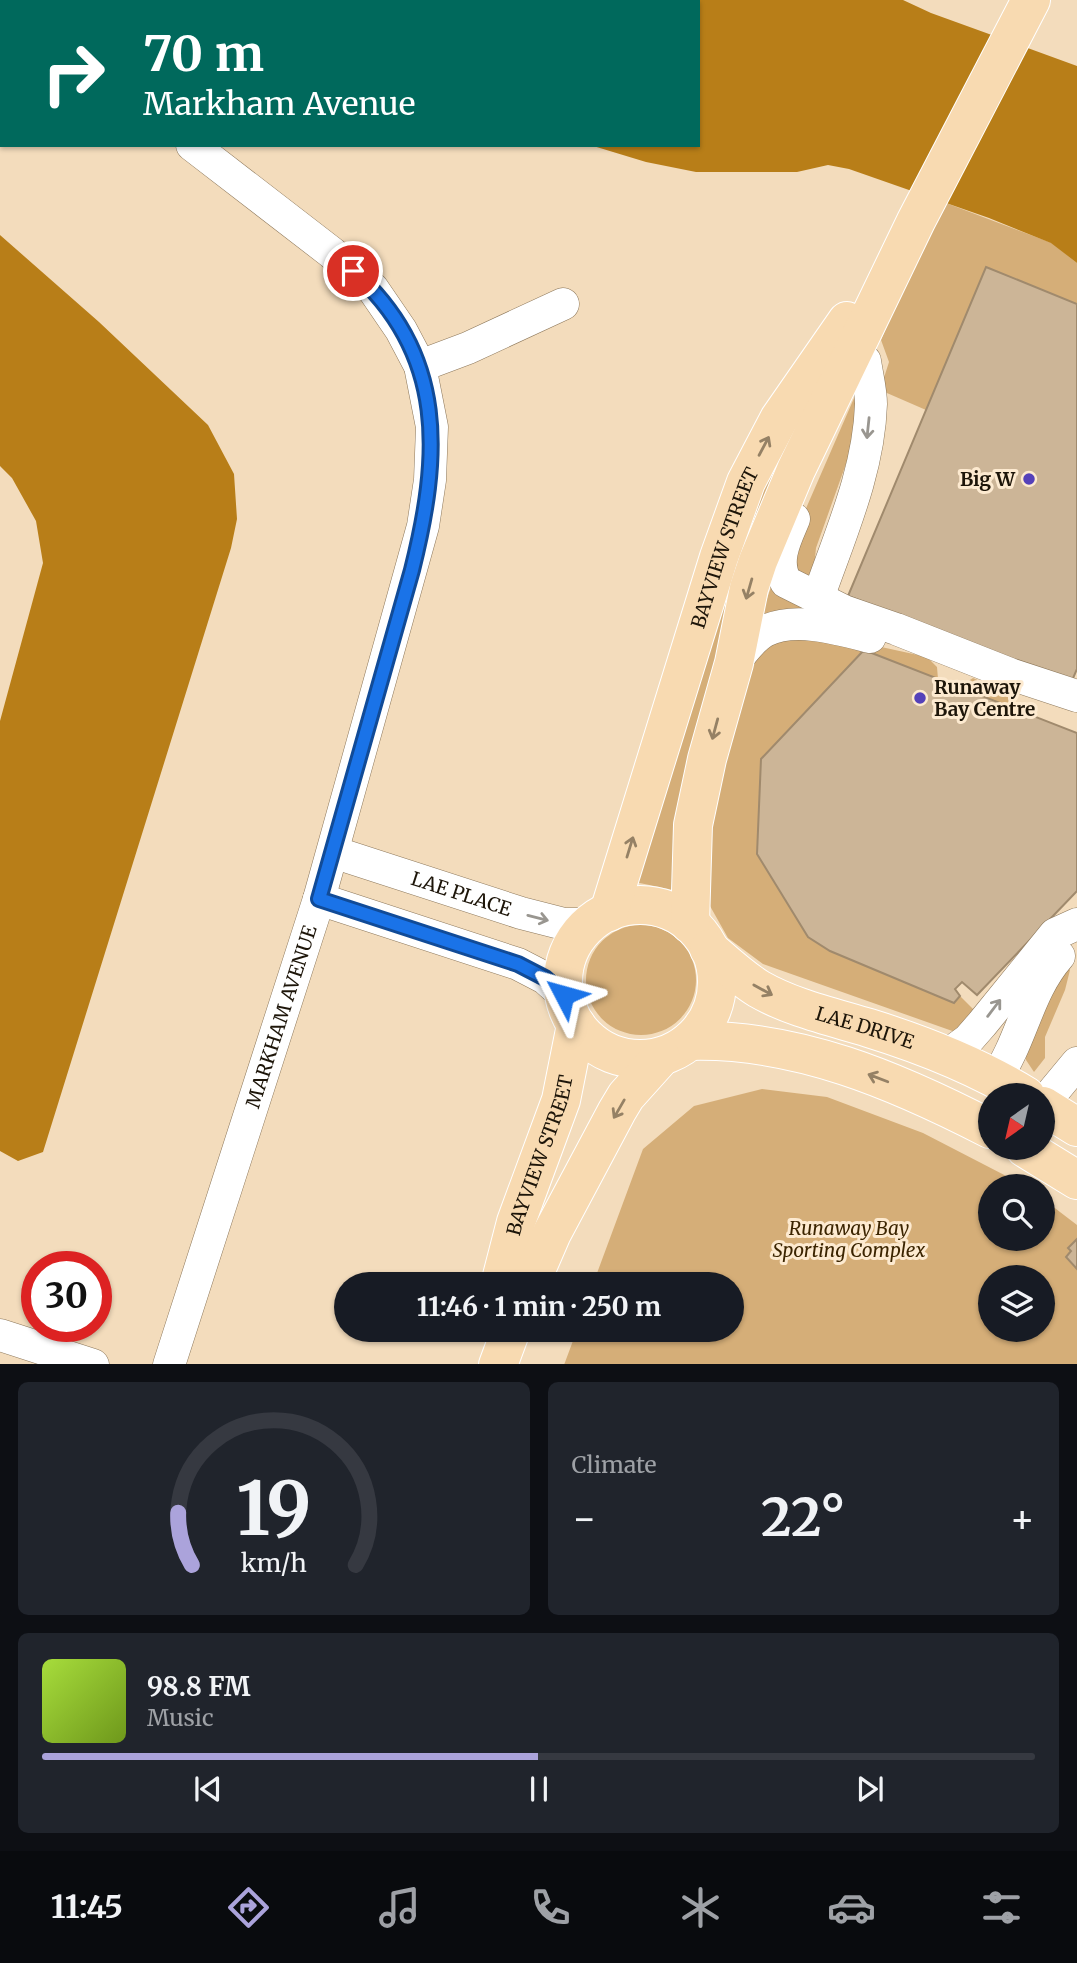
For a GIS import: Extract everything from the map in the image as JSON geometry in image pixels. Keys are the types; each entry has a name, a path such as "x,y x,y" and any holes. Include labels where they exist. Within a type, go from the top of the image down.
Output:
{"main road":[{"name":"BAYVIEW STREET","path":"700,936 694,825 707,759 734,663 749,587 796,470 916,221 1024,8"},
{"name":"BAYVIEW STREET","path":"599,918 746,482 779,419 916,221"},
{"path":"676,1049 707,1022 716,998 717,973 700,936 671,912 651,906 629,906 599,918 576,938 567,956 563,975 570,1010 589,1040 604,1051 642,1059 676,1049 735,1041 802,1052 941,1104 978,1123"},
{"name":"LAE DRIVE","path":"700,936 759,989 786,1002 946,1056 1003,1083"},
{"name":"BAYVIEW STREET","path":"503,1272 516,1222 561,1100 570,1010"},
{"name":"BAYVIEW STREET","path":"535,1272 552,1233 626,1096 676,1049"},
{"path":"941,1104 978,1093"},
{"path":"1055,1113 1077,1127"},
{"path":"1044,1160 1077,1180"},
{"path":"483,1364 488,1342"},
{"path":"498,1364 506,1342"}],"street":[{"name":"MARKHAM AVENUE","path":"169,1364 333,852 423,526 430,480 432,427 420,366 401,330 373,289 332,253 195,147"},
{"path":"898,259 880,327 804,493 780,556 780,567 786,582 844,611 1010,674 1077,696"},
{"path":"420,366 468,348 563,304"},
{"path":"818,598 858,483 868,435 871,401 865,360"},
{"path":"734,663 750,643 765,631 797,625 828,628 892,643 1077,717"},
{"name":"LAE PLACE","path":"333,852 530,916 564,924 599,918"},
{"path":"319,899 518,964 545,978 570,1010"},
{"path":"946,1056 968,1040 1055,934 1075,937 1041,980 1008,1060 1011,1083"},
{"path":"1055,1090 1077,1063"},
{"path":"0,1335 93,1364"}],"green space":[{"path":"946,203 1052,243 1077,263 1077,304 986,267 926,410 880,390 889,362 881,340 902,290"},
{"path":"898,259 783,475 678,891 635,882 762,471"},
{"path":"858,389 863,416 816,548 813,578 791,564 794,536"},
{"path":"772,584 822,614 760,619"},
{"path":"808,631 927,657 937,667 938,679 864,650 761,759 757,854 808,937 830,951 953,1002 960,996 978,1014 958,1033 763,964 728,938 710,906 703,837 751,666 760,648"},
{"path":"973,678 1009,694 1010,707 959,687"},
{"path":"641,925 662,930 680,941 691,959 696,980 691,1001 680,1019 662,1030 641,1035 620,1030 602,1019 591,1001 586,980 591,959 602,941 620,930"},
{"path":"1065,964 1070,970 1065,990 1045,1037 1045,1058 1034,1072 1026,1060 1026,1051"},
{"name":"Runaway Bay Sporting Complex","path":"762,1089 827,1097 923,1133 1002,1174 978,1174 978,1251 1055,1251 1055,1208 1077,1225 1077,1364 564,1364 573,1342 744,1342 744,1272 597,1272 643,1149 694,1106"}],"shaded area":[{"path":"700,0 903,0 931,13 1077,66 1077,263 1051,243 989,218 849,169 828,165 797,172 696,172 646,162 597,147 700,147"},
{"path":"0,235 99,322 208,425 234,474 237,519 231,548 43,1152 18,1161 0,1151 0,721 43,563 36,521 12,478 0,466"}],"building":[{"path":"986,267 1077,304 1077,669 1071,683 848,596"},
{"path":"864,650 1077,733 1077,891 977,995 962,982 955,989 960,996 954,1003 830,951 808,937 757,854 761,759"},
{"path":"1077,1239 1077,1269 1066,1257 1071,1251 1068,1248"}],"place":[{"name":"Big W","path":"1029,479"},
{"name":"Runaway Bay Centre","path":"920,698"}],"route":[{"path":"353,271 373,289 401,330 420,366 432,427 430,480 423,526 412,570 319,899 518,964 545,978 564,995"}]}
